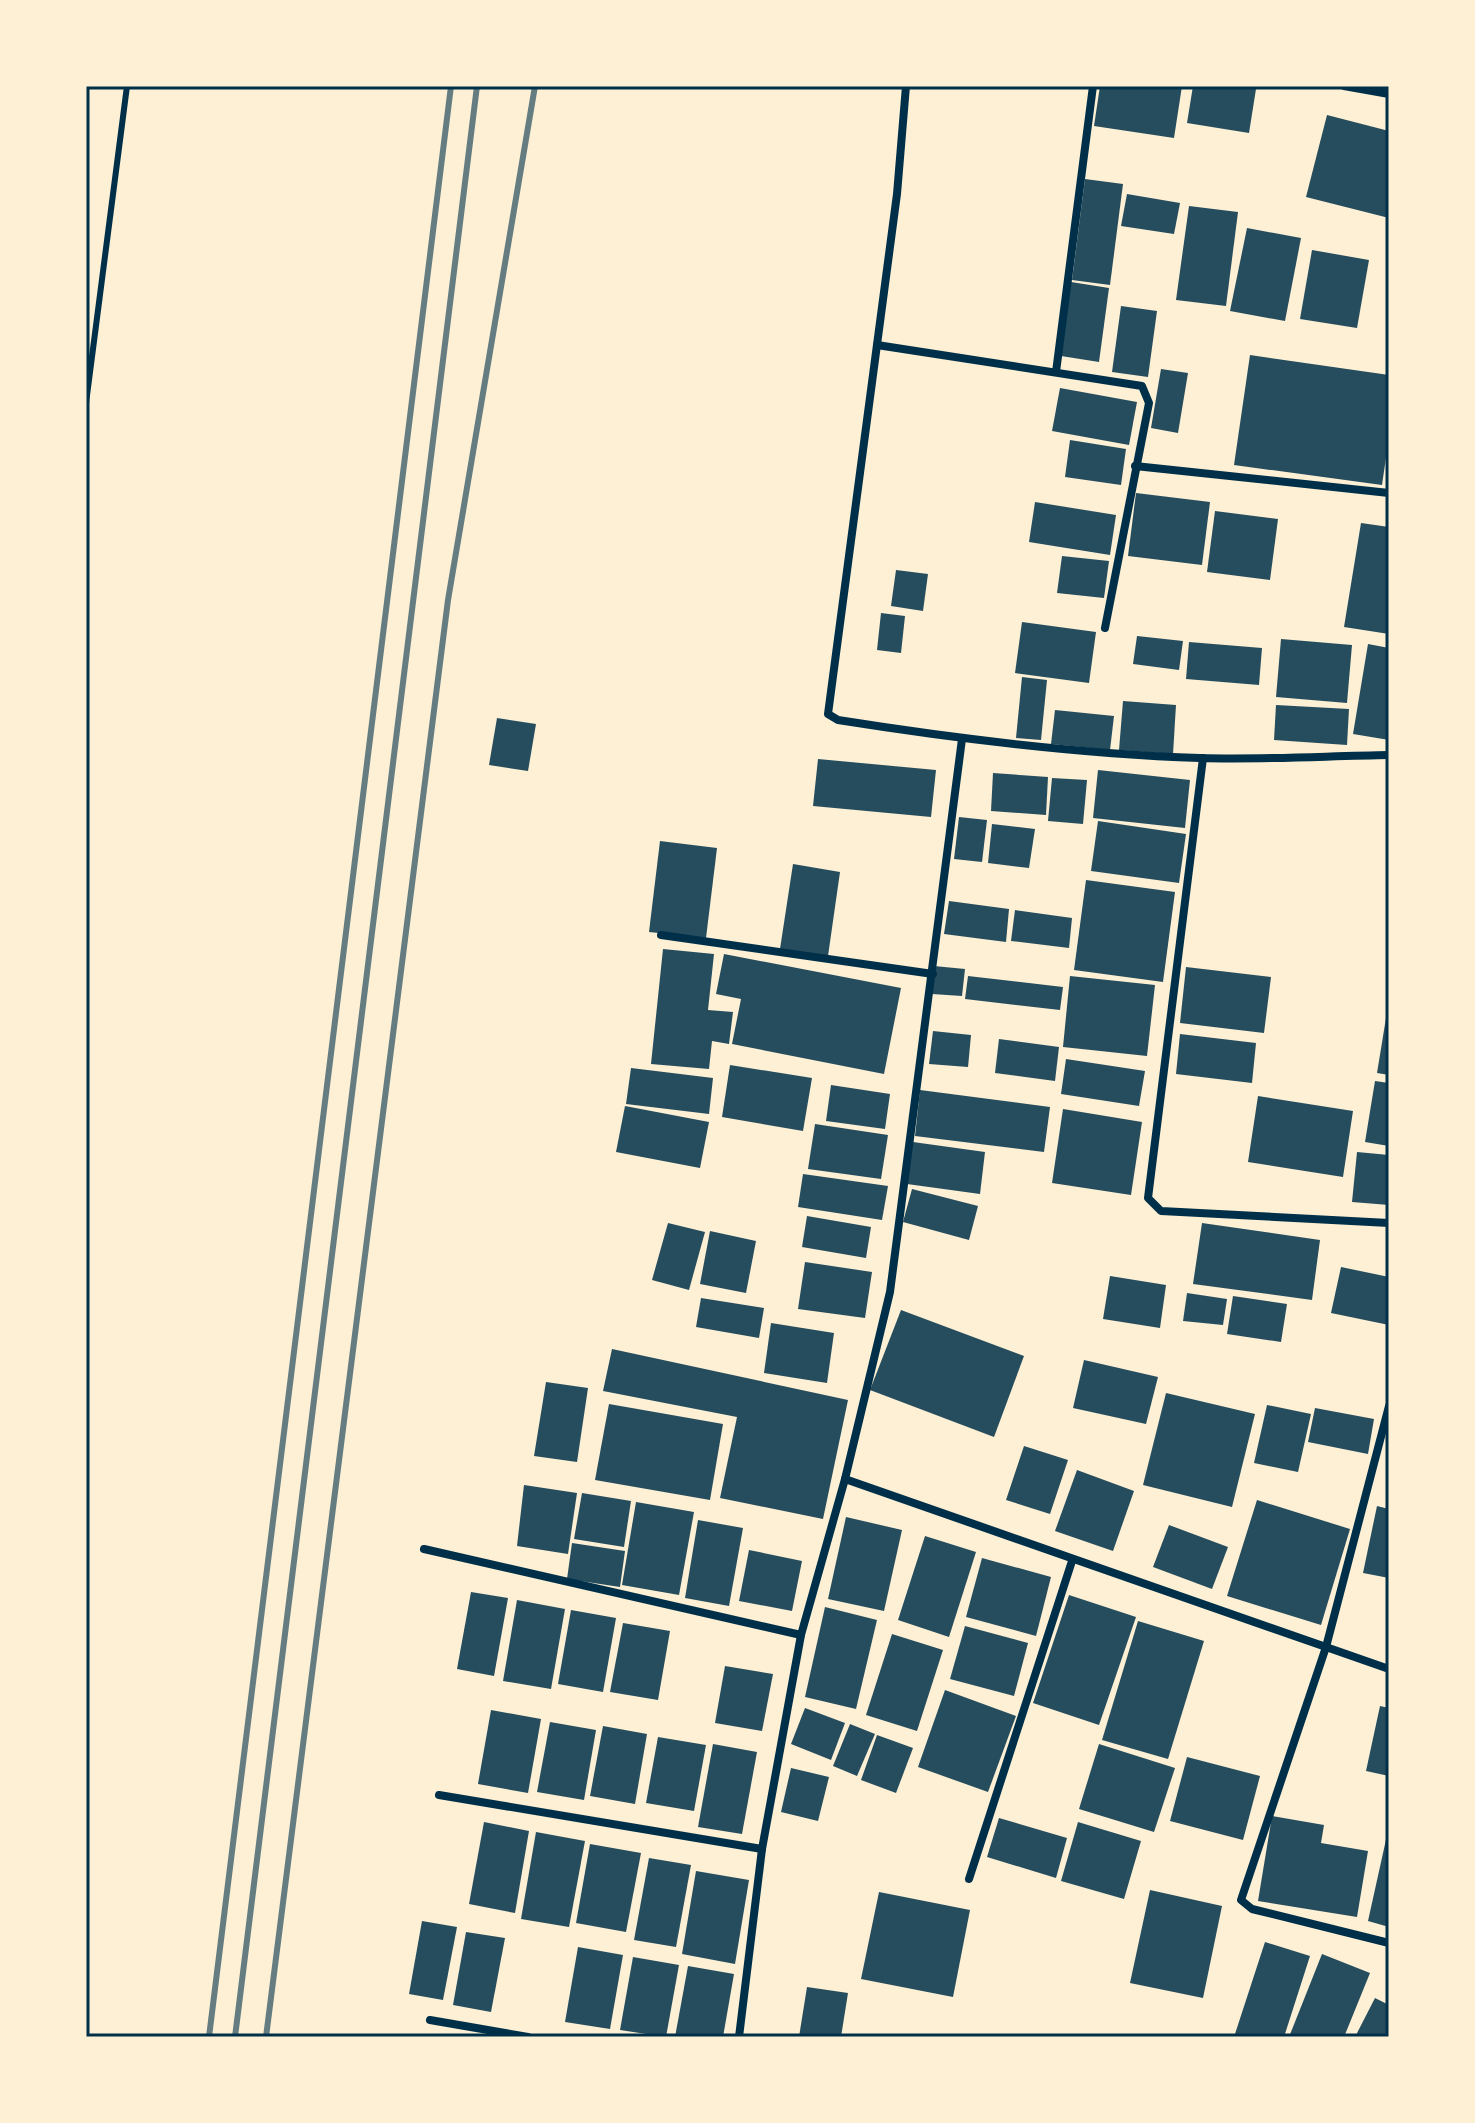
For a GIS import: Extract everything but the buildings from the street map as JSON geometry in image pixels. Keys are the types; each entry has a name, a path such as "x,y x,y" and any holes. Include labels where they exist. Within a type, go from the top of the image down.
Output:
{"street":[{"path":"906,86 877,345 828,714 838,720 962,739 1083,752 1203,758 1389,755"},
{"path":"1056,372 1093,86"},
{"path":"1344,86 1389,94"},
{"path":"877,345 1142,386 1149,403 1105,628"},
{"path":"1135,466 1389,493"},
{"path":"739,2037 762,1849 801,1635 845,1479 890,1292 962,739"},
{"path":"1203,758 1148,1198 1161,1211 1389,1223"},
{"path":"661,935 933,974"},
{"path":"1389,1406 1326,1647 1241,1900 1252,1909 1389,1943"},
{"path":"845,1479 1072,1561 1389,1669"},
{"path":"424,1549 801,1635"},
{"path":"969,1879 1072,1561"},
{"path":"439,1795 762,1849"},
{"path":"430,2020 528,2037"}],"lane":[{"path":"86,403 127,86"}],"railway":[{"path":"209,2037 451,86"},
{"path":"235,2037 477,86"},
{"path":"266,2037 448,600 535,86"}]}
